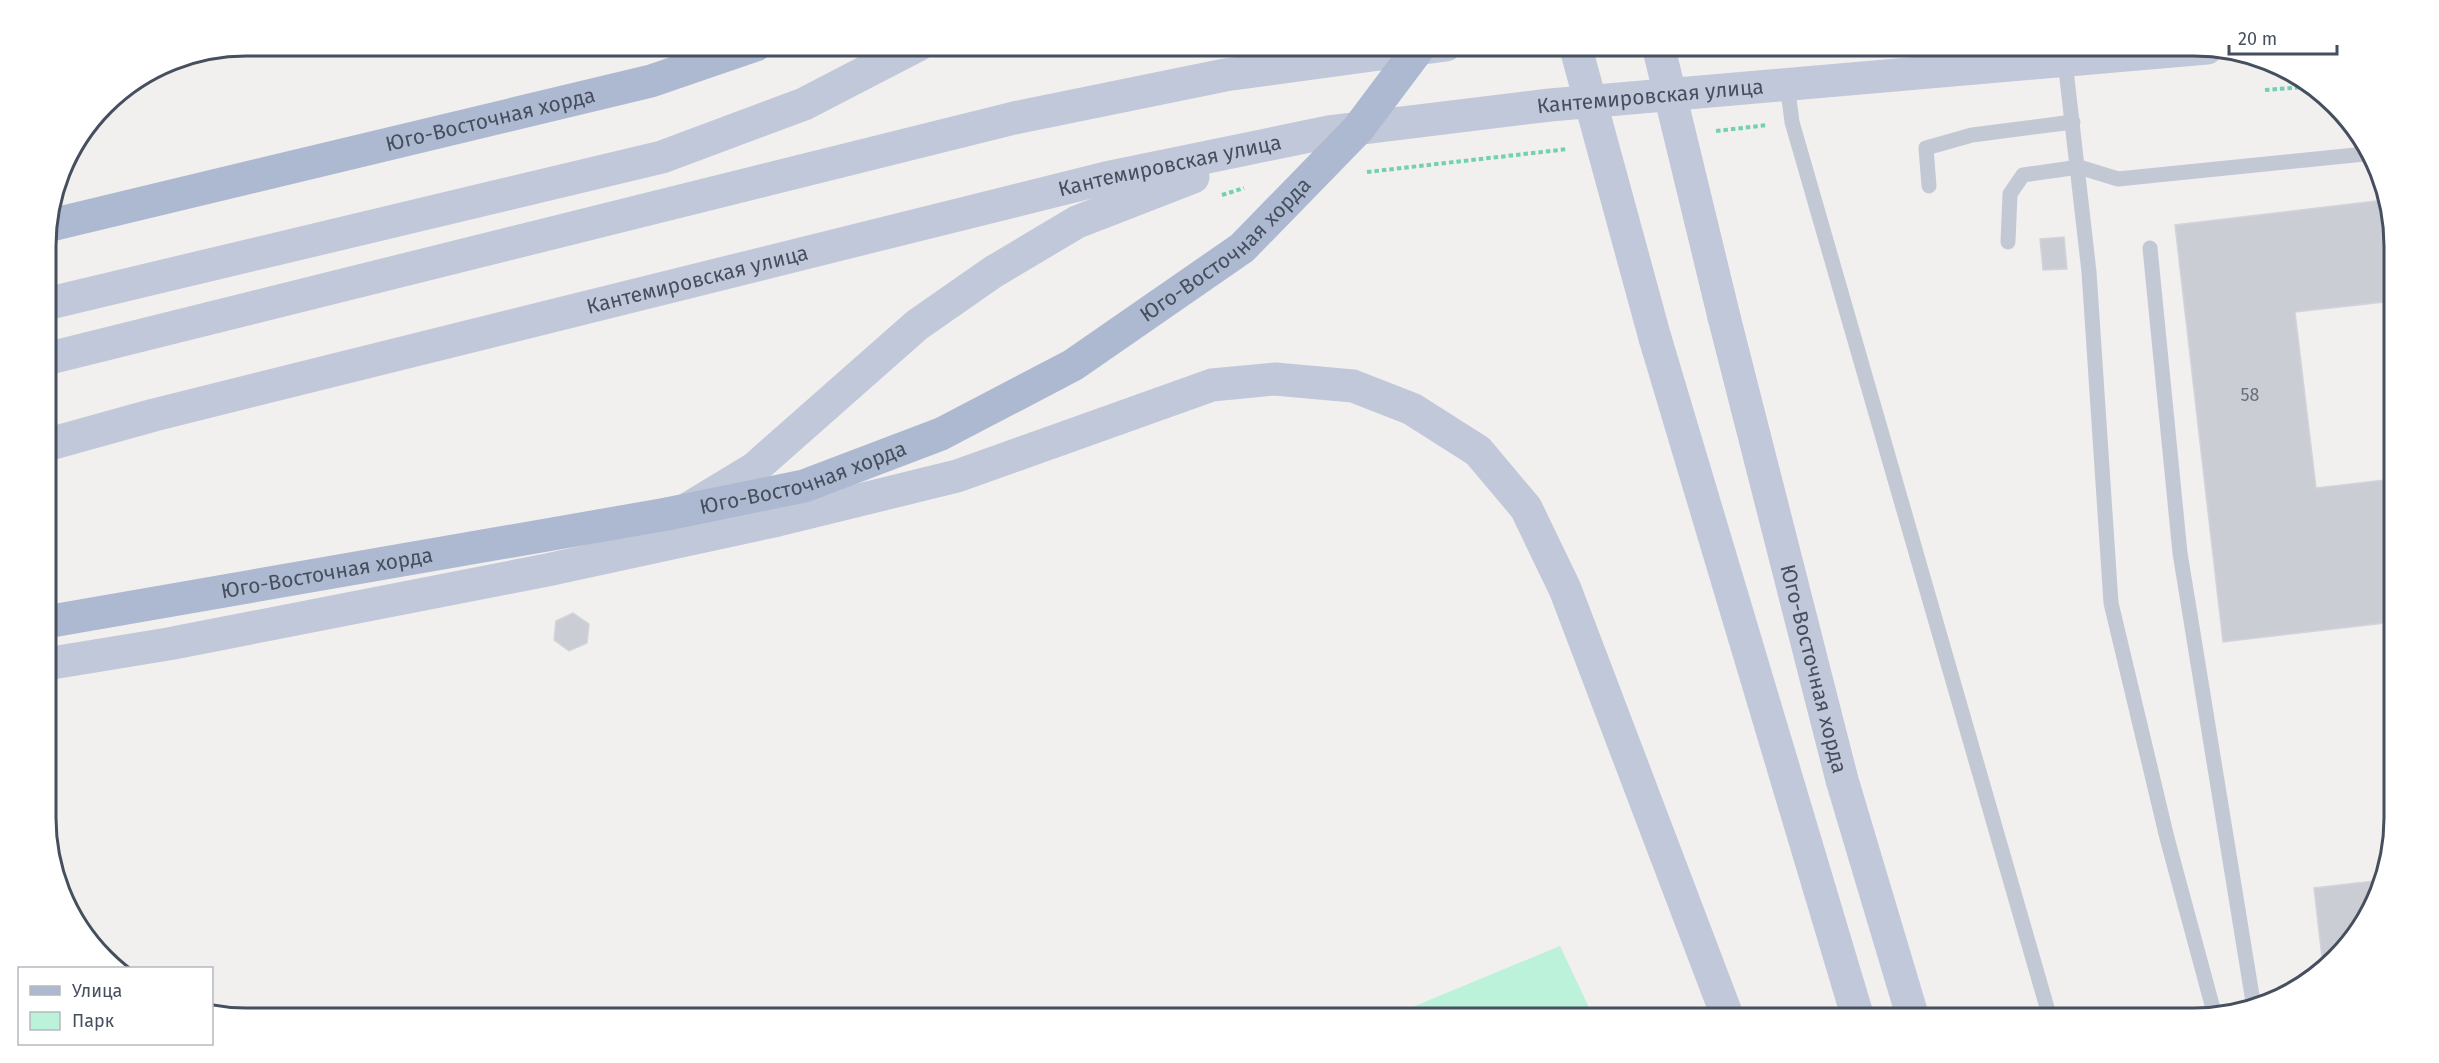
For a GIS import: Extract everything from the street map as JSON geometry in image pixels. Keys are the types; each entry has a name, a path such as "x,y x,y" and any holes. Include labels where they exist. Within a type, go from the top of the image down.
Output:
{"main road":[{"name":"Юго-Восточная хорда","path":"57,224 651,81 724,56"},
{"path":"56,302 662,157 804,104 897,56"},
{"path":"56,356 1014,118 1225,75 1365,56"},
{"name":"Юго-Восточная хорда","path":"56,619 667,514 804,486 941,434 1073,365 1242,248 1358,129 1413,56"},
{"path":"1578,56 1655,338 1855,1007"},
{"name":"Юго-Восточная хорда","path":"1661,56 1724,317 1842,780 1910,1007"},
{"name":"Кантемировская улица","path":"56,442 154,415 1106,178 1329,132 1550,105 2120,56"},
{"path":"547,570 676,516 755,468 916,325 993,272 1077,222 1167,186 1329,132"},
{"path":"56,662 168,644 547,570 778,520 957,476 1212,385 1275,379 1353,386 1412,409 1478,450 1526,508 1565,589 1724,1007"}],"lane":[{"path":"2065,61 2079,167 2089,272 2111,603 2167,838 2212,1006"},
{"path":"1787,83 1792,122 2047,1007"},
{"path":"1929,186 1926,148 1972,135 2073,122"},
{"path":"2008,242 2010,194 2023,175 2079,167 2118,179 2360,155"},
{"path":"2150,248 2180,553 2252,998"}],"path":[{"path":"2265,90 2298,87"},
{"path":"1710,132 1792,122"},
{"path":"1358,173 1569,148"},
{"path":"1220,196 1252,186"}],"green space":[{"path":"1560,946 1589,1007 1412,1007"}],"building":[{"path":"2378,201 2384,246 2384,302 2295,312 2316,488 2384,480 2384,623 2223,642 2175,225"},
{"path":"2064,237 2067,269 2043,270 2040,239"},
{"path":"573,613 589,624 587,643 569,651 554,640 556,621"},
{"path":"2372,881 2358,912 2344,933 2322,957 2314,888"}]}
